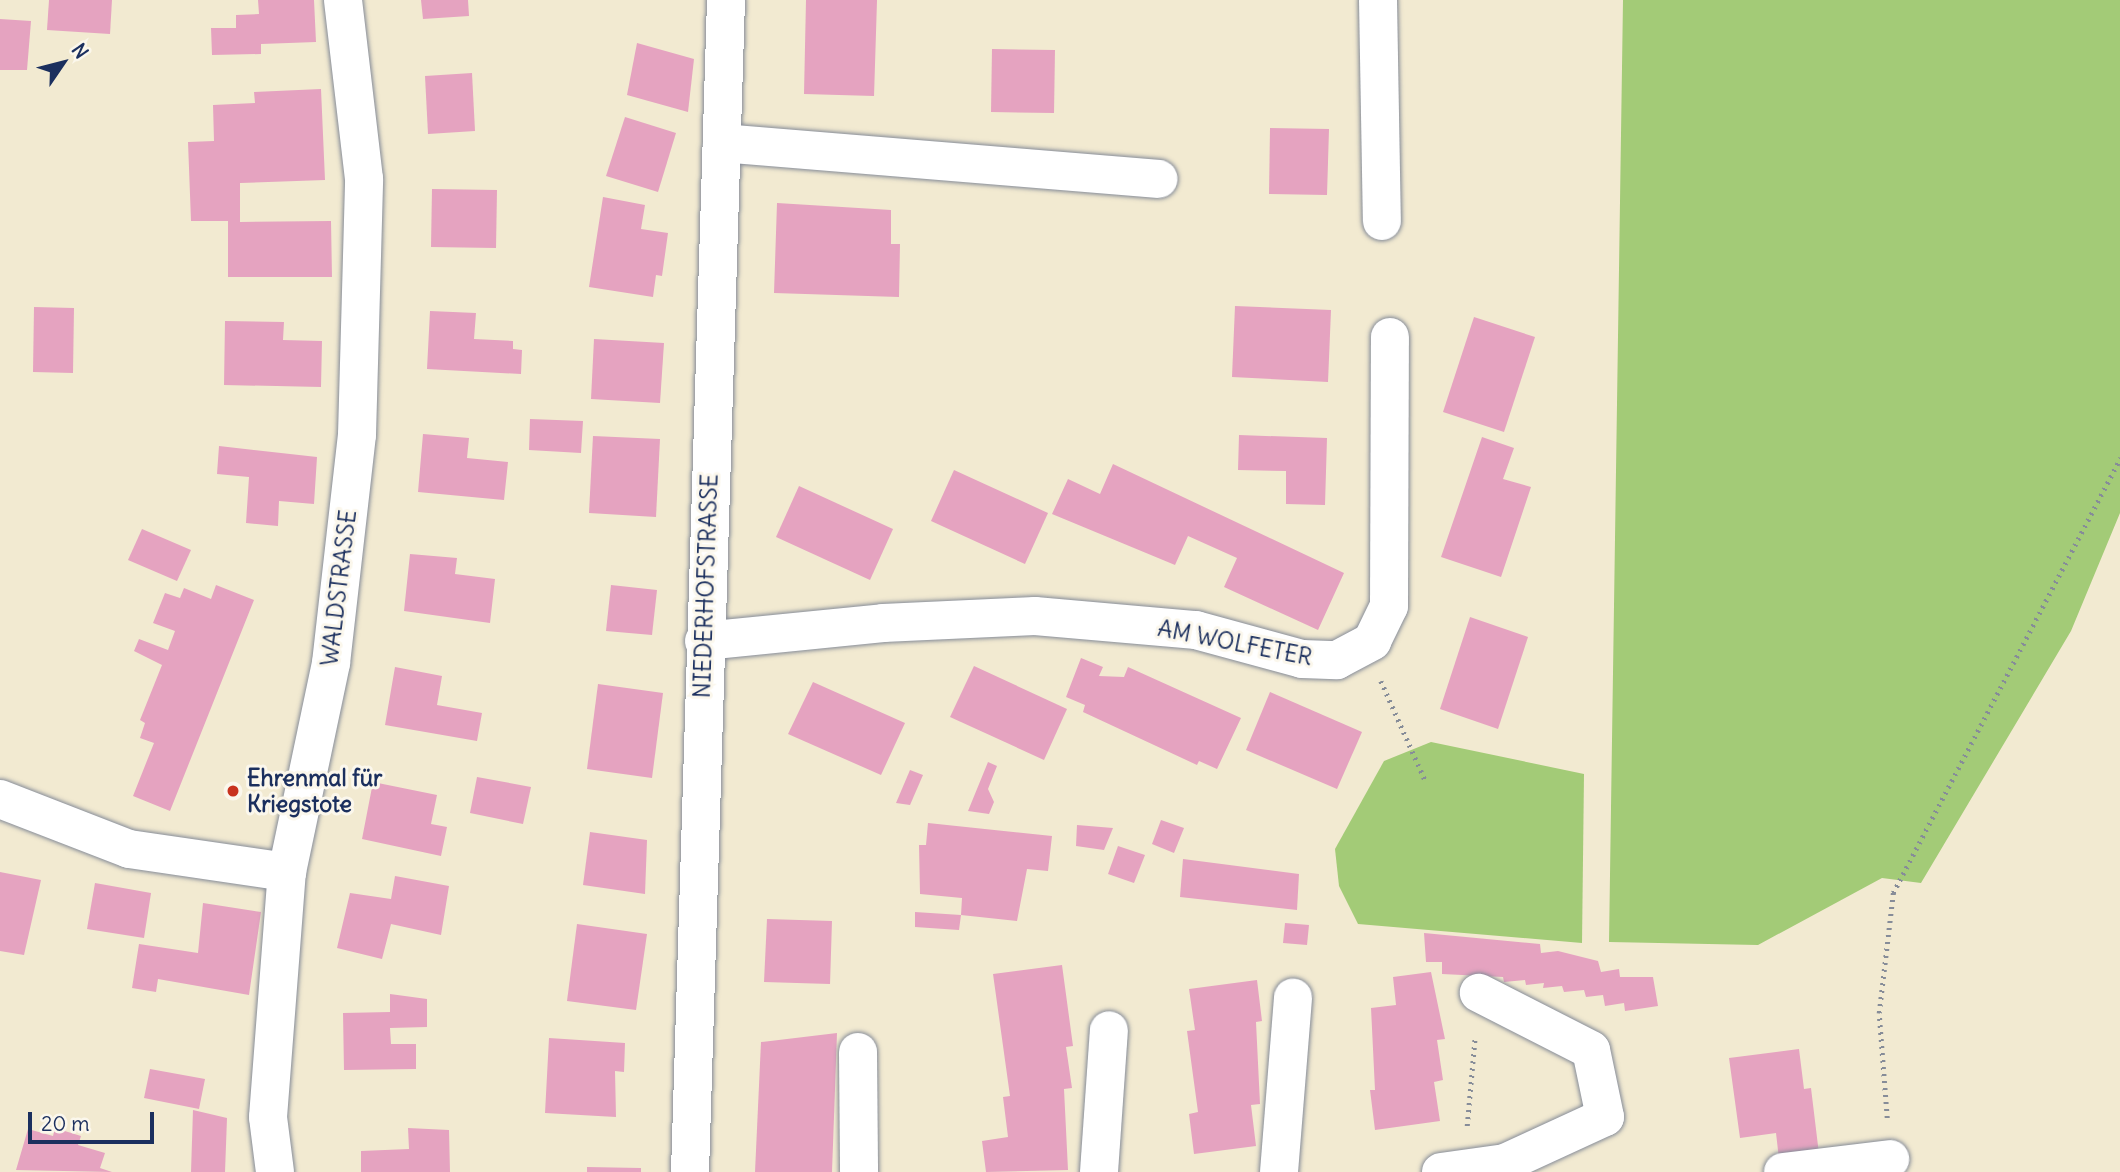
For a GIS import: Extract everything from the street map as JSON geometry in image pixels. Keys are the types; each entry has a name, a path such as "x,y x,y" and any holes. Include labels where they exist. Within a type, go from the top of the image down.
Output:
{"street":[{"name":"WALDSTRASSE","path":"275,1172 268,1117 287,872 331,663 357,435 364,179 343,0"},
{"path":"1378,0 1382,220"},
{"name":"NIEDERHOFSTRASSE","path":"690,1172 704,641 722,143 715,4"},
{"path":"722,143 1159,179"},
{"path":"1365,645 1371,641 1389,606 1390,337"},
{"name":"AM WOLFETER","path":"704,641 883,623 1035,616 1196,630 1302,659 1337,660 1365,645"},
{"path":"0,799 129,849 287,872"},
{"path":"1452,1170 1515,1167 1605,1117 1591,1049 1479,993"},
{"path":"1279,1172 1293,998"},
{"path":"1099,1172 1110,1030"},
{"path":"858,1052 859,1172"},
{"path":"1783,1172 1890,1159"}],"path":[{"path":"1890,1159 1879,1013 1893,893 2120,458"},
{"path":"1365,645 1425,780"},
{"path":"1452,1170 1479,993"}],"green space":[{"path":"1623,0 2120,0 2120,513 2071,631 1921,883 1882,878 1758,945 1609,942"},
{"path":"1431,742 1584,774 1582,943 1358,924 1339,886 1335,849 1384,761"}],"building":[{"path":"49,0 112,0 110,34 47,30"},
{"path":"258,0 314,0 316,42 261,44 261,54 212,55 211,28 236,28 236,15 259,14"},
{"path":"421,0 468,0 469,16 423,19"},
{"path":"806,0 877,0 874,96 804,94"},
{"path":"0,19 31,21 27,70 0,70"},
{"path":"637,43 694,59 688,112 627,95"},
{"path":"992,49 1055,50 1054,113 991,112"},
{"path":"472,73 475,131 428,134 425,76"},
{"path":"321,89 325,180 240,183 240,222 331,221 332,277 228,277 228,221 191,221 188,142 214,141 213,105 255,103 254,92"},
{"path":"625,117 676,133 658,192 606,176"},
{"path":"1270,128 1329,129 1327,195 1269,194"},
{"path":"432,189 497,190 496,248 431,247"},
{"path":"603,197 645,205 641,229 668,233 662,276 656,275 653,297 589,287"},
{"path":"777,203 891,210 891,244 900,244 899,297 774,293"},
{"path":"1235,306 1331,310 1328,382 1232,377"},
{"path":"34,307 74,308 73,373 33,372"},
{"path":"430,311 476,313 474,339 513,341 513,349 522,350 521,374 427,369"},
{"path":"1474,317 1535,337 1504,432 1443,412"},
{"path":"225,321 284,322 283,340 322,341 321,387 224,385"},
{"path":"594,339 664,343 660,403 591,399"},
{"path":"530,419 583,421 581,453 529,450"},
{"path":"423,434 469,438 467,458 508,462 504,500 418,492"},
{"path":"1239,435 1327,438 1325,505 1286,504 1286,471 1238,470"},
{"path":"593,436 660,439 656,517 589,513"},
{"path":"1482,437 1514,448 1503,479 1531,487 1501,577 1441,557"},
{"path":"219,446 317,457 314,504 279,501 278,526 246,523 249,477 217,474"},
{"path":"1113,464 1344,573 1318,630 1224,587 1237,558 1188,536 1175,565 1052,514 1068,479 1100,494"},
{"path":"954,470 1048,513 1025,564 931,521"},
{"path":"799,486 893,529 870,580 776,537"},
{"path":"142,529 191,550 177,581 128,560"},
{"path":"410,554 457,558 455,574 495,579 490,623 404,611"},
{"path":"216,585 254,600 170,811 133,796 154,743 140,738 145,723 140,720 162,665 134,651 139,639 168,650 175,631 153,623 165,593 180,598 184,588 211,599"},
{"path":"611,585 657,590 652,635 606,631"},
{"path":"1470,617 1528,637 1498,729 1440,709"},
{"path":"1081,658 1103,667 1099,676 1124,677 1128,667 1241,718 1217,769 1199,761 1197,765 1083,712 1085,705 1066,697"},
{"path":"974,666 1067,709 1044,760 950,717"},
{"path":"395,667 442,676 437,705 482,713 477,741 385,725"},
{"path":"813,682 905,723 881,775 788,734"},
{"path":"598,684 663,693 652,778 587,769"},
{"path":"1270,692 1362,732 1337,789 1246,750"},
{"path":"988,762 997,766 988,789 994,802 989,814 968,811"},
{"path":"910,770 923,775 910,805 896,803"},
{"path":"477,777 531,787 523,824 470,813"},
{"path":"373,782 437,795 431,824 447,827 441,856 362,839"},
{"path":"1161,820 1184,828 1174,853 1152,844"},
{"path":"928,823 1052,836 1048,871 1027,869 1017,921 961,915 962,898 920,894 919,845 926,845"},
{"path":"1077,825 1113,828 1104,850 1076,846"},
{"path":"590,832 647,840 645,894 583,885"},
{"path":"1118,846 1145,855 1134,883 1108,874"},
{"path":"1183,859 1299,874 1297,910 1180,897"},
{"path":"0,872 41,880 24,955 0,951"},
{"path":"395,876 449,886 441,935 391,924 382,959 337,948 350,893 391,899"},
{"path":"95,883 151,893 144,938 87,929"},
{"path":"203,903 261,912 249,995 158,979 156,992 132,988 139,944 198,953"},
{"path":"915,912 961,915 959,930 915,927"},
{"path":"767,919 832,921 830,984 764,982"},
{"path":"1285,923 1309,925 1307,945 1283,943"},
{"path":"577,924 647,934 636,1010 567,1001"},
{"path":"1424,933 1540,944 1541,953 1558,951 1598,961 1601,972 1619,969 1620,977 1653,977 1658,1006 1625,1011 1624,1003 1605,1006 1603,995 1586,997 1584,990 1564,992 1562,986 1543,988 1544,983 1526,985 1525,980 1504,982 1503,977 1442,974 1442,962 1426,962"},
{"path":"1062,965 1073,1046 1066,1047 1072,1088 1064,1089 1068,1170 986,1172 982,1141 1008,1137 1003,1097 1010,1096 993,974"},
{"path":"1431,972 1445,1039 1437,1040 1443,1080 1434,1082 1440,1121 1375,1130 1370,1090 1375,1090 1371,1008 1396,1005 1393,977"},
{"path":"1257,980 1262,1021 1256,1022 1260,1104 1251,1105 1256,1146 1194,1154 1189,1114 1198,1112 1187,1031 1195,1030 1189,989"},
{"path":"390,994 427,999 427,1027 390,1028 391,1044 416,1044 416,1069 344,1070 343,1013 390,1012"},
{"path":"837,1033 832,1172 755,1172 761,1042"},
{"path":"549,1038 625,1043 624,1072 615,1071 616,1117 545,1113"},
{"path":"1799,1049 1804,1089 1811,1088 1819,1154 1779,1159 1776,1133 1740,1138 1729,1058"},
{"path":"150,1069 205,1079 199,1109 144,1098"},
{"path":"193,1110 227,1118 225,1172 191,1172"},
{"path":"55,1128 81,1136 78,1145 105,1153 100,1168 112,1172 16,1170 28,1129 53,1136"},
{"path":"408,1128 449,1130 450,1172 361,1172 361,1151 409,1149"},
{"path":"587,1167 641,1168 641,1172 587,1172"}],"place":[{"name":"Ehrenmal für Kriegstote","path":"233,791"}]}
